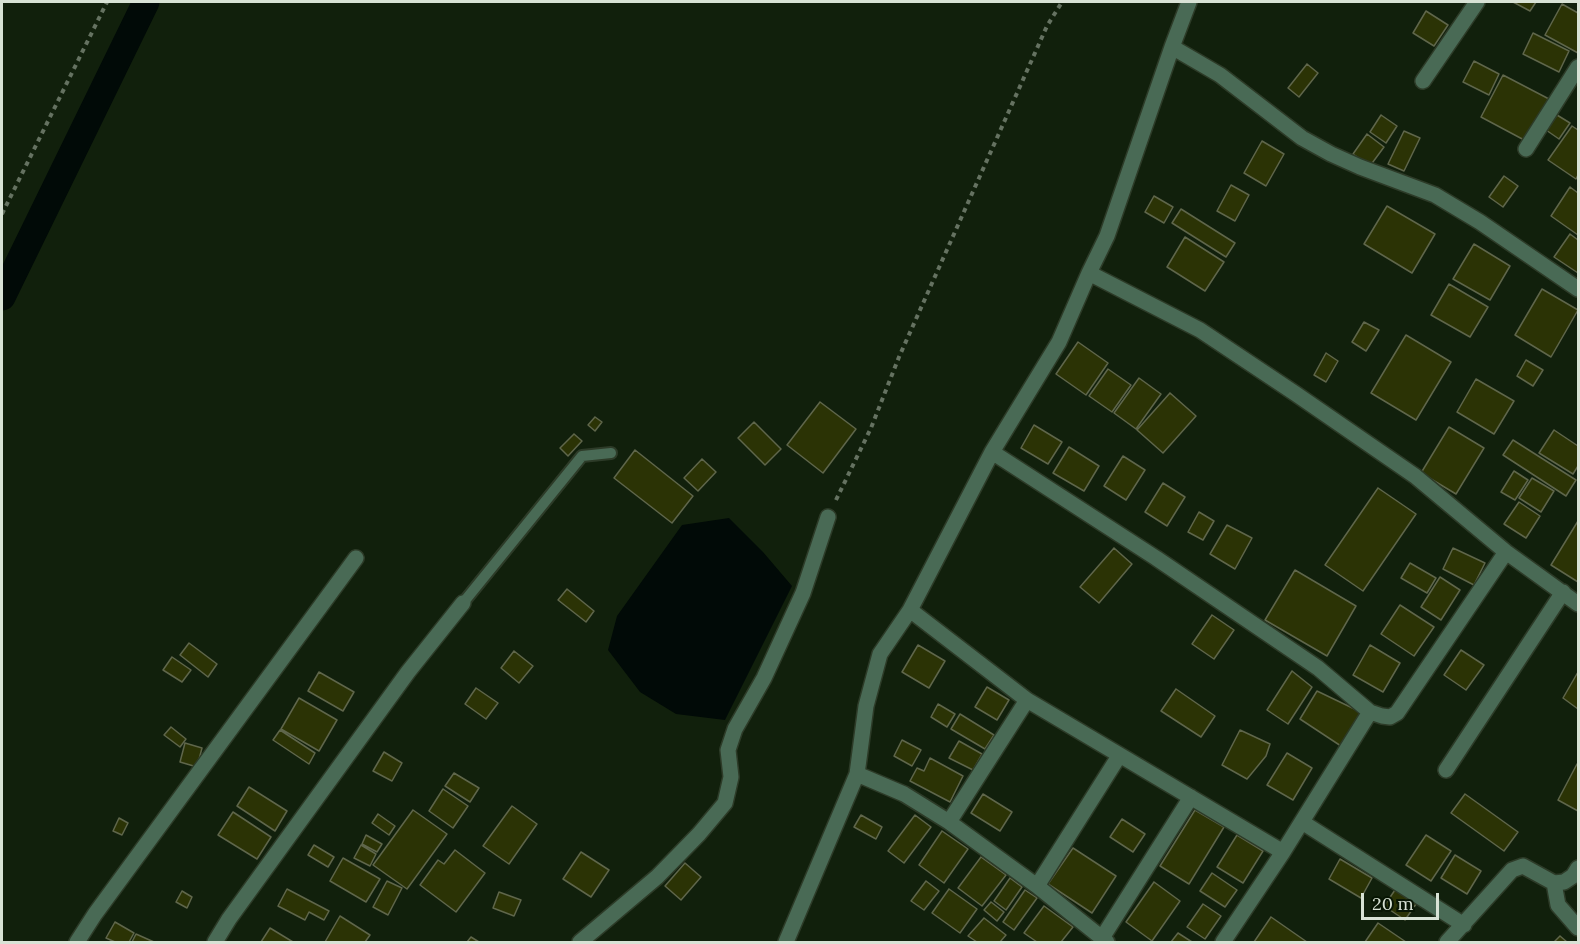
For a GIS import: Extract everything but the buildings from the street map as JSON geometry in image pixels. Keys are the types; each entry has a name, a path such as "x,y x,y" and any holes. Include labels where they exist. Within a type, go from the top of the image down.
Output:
{"street":[{"path":"786,942 857,774 866,706 880,654 910,610 992,452 1059,342 1111,225 1189,2"},
{"path":"1423,81 1477,2"},
{"path":"1172,47 1220,75 1302,138 1360,167 1435,195 1480,222 1578,289"},
{"path":"1526,149 1578,67"},
{"path":"1089,273 1200,330 1296,394 1415,476 1506,552 1578,604"},
{"path":"992,452 1309,661 1370,712 1390,717 1397,714 1506,552"},
{"path":"580,942 657,877 699,834 725,803 731,777 728,750 735,729 764,678 803,592 828,517"},
{"path":"77,942 95,914 356,558"},
{"path":"1446,770 1563,592"},
{"path":"215,942 229,919 408,672 464,603"},
{"path":"910,610 1027,700 1283,852"},
{"path":"949,822 1027,700"},
{"path":"1223,942 1283,852 1370,712"},
{"path":"1037,886 1119,756"},
{"path":"857,774 904,794 949,822 1037,886 1105,940 1191,797"},
{"path":"1302,822 1464,925"},
{"path":"1447,942 1512,870 1523,866 1554,884 1573,876 1578,868"},
{"path":"1554,884 1558,905 1578,928"}],"lane":[{"path":"464,603 582,456 611,453"}],"path":[{"path":"2,214 107,2"},
{"path":"828,517 871,428 899,357 1047,26 1062,2"}],"shaded area":[{"path":"729,518 763,552 792,586 725,720 676,714 640,692 608,650 617,616 682,525"}],"waterway":[{"path":"2,297 146,2"}]}
